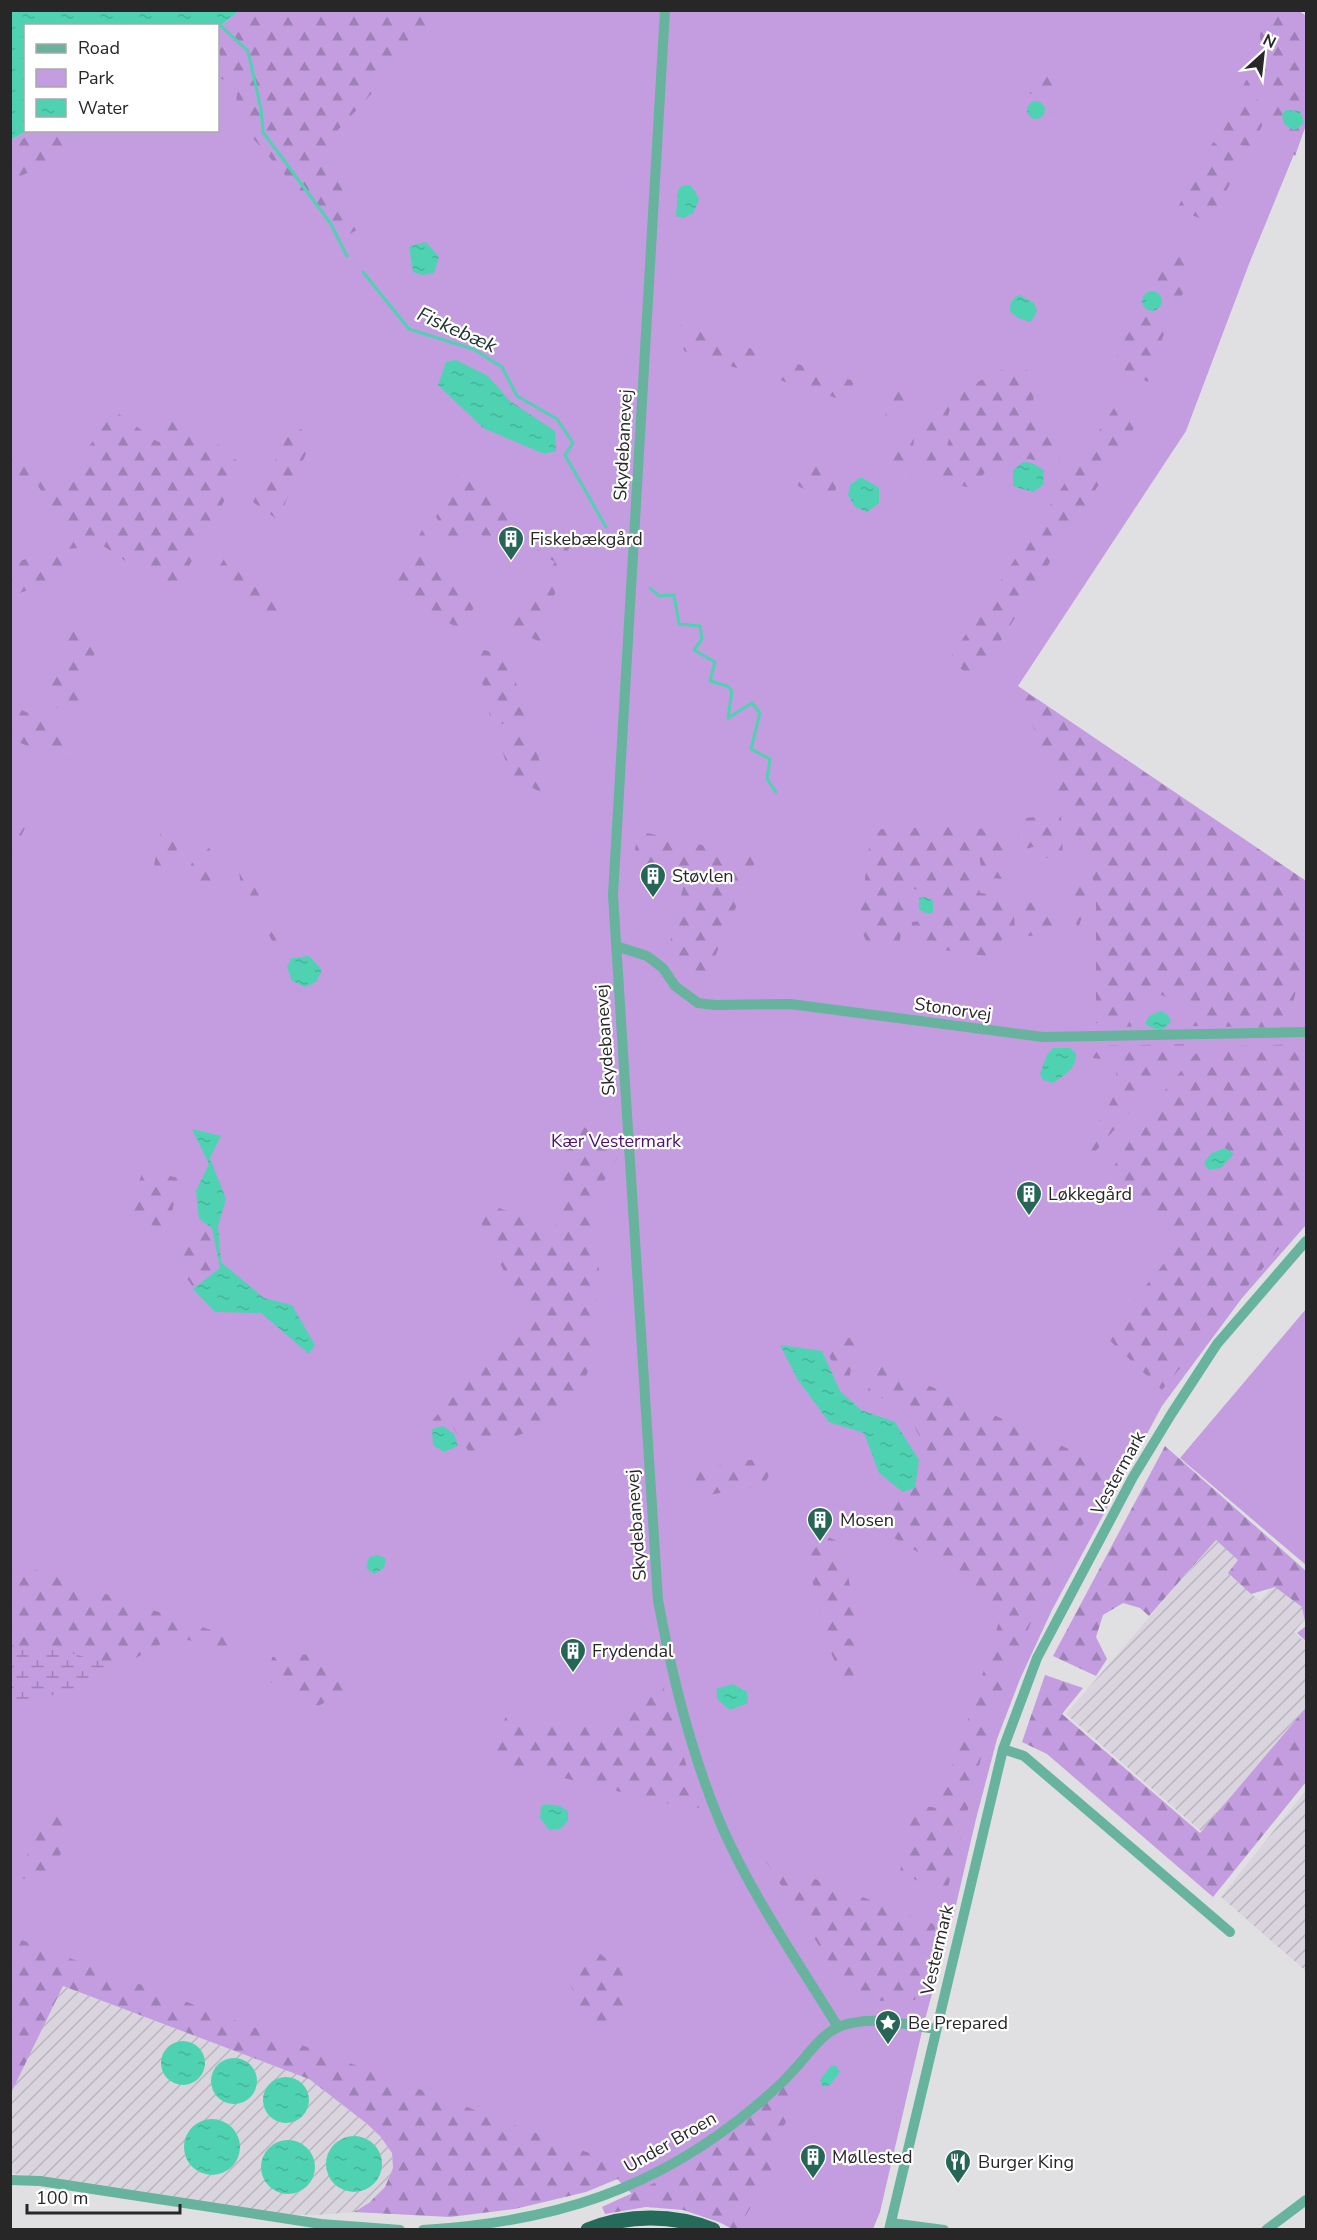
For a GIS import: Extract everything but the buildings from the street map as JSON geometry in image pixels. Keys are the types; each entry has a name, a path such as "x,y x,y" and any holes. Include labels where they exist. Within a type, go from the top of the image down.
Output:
{"highway":[{"path":"588,2229 602,2224 644,2218 666,2218 713,2229"},
{"path":"601,2229 623,2221"}],"street":[{"name":"Skydebanevej","path":"665,10 613,895 657,1600 670,1665 702,1776 723,1829 768,1915 838,2027"},
{"name":"Stonorvej","path":"616,946 647,956 663,968 675,986 698,1003 706,1004 790,1004 1043,1037 1306,1032"},
{"name":"Vestermark","path":"890,2226 1003,1749 1037,1658 1133,1477 1217,1344 1306,1242"},
{"path":"1003,1749 1024,1756 1230,1932"},
{"name":"Under Broen","path":"423,2229 475,2226 524,2218 577,2205 642,2180 712,2140 758,2104 838,2027 860,2020 877,2020 936,2029"},
{"path":"10,2180 40,2181 321,2224 400,2229"},
{"path":"1266,2229 1306,2200"},
{"path":"890,2226 944,2229"}],"shaded area":[{"path":"1216,1540 1242,1562 1230,1576 1260,1601 1277,1582 1306,1607 1306,1618 1294,1632 1306,1643 1306,1711 1202,1832 1066,1714"},
{"path":"1306,1790 1306,1971 1221,1897"},
{"path":"63,1986 309,2079 366,2123 380,2136 392,2153 393,2168 385,2187 369,2203 354,2212 317,2215 264,2214 11,2173 10,2093"}],"green space":[{"path":"440,10 445,14 326,143 357,230 335,242 291,182 244,128 235,110 238,85 219,78 219,30 244,16 248,11"},
{"name":"Kær Vestermark","path":"1298,10 1306,16 1306,125 1249,264 1186,431 1018,686 1306,881 1306,1225 1242,1298 1162,1406 1052,1610 1020,1679 997,1739 923,2027 880,2212 873,2229 739,2229 677,2207 642,2204 604,2166 11,1938 11,140 25,132 219,132 219,27 239,11"},
{"path":"1257,11 1298,11 1306,16 1306,125 1295,156 1269,115"},
{"path":"1252,69 1262,126 1249,150 1219,132"},
{"path":"1039,75 1066,78 1051,114 1045,98 1022,91"},
{"path":"34,132 89,132 33,170 11,181 11,147"},
{"path":"1213,142 1243,160 1209,222 1177,209"},
{"path":"1170,246 1195,259 1180,301 1167,294 1154,279"},
{"path":"1173,306 1148,382 1113,365 1135,315 1163,316"},
{"path":"680,325 764,353 755,374 684,351"},
{"path":"778,358 854,381 848,399 836,398 770,377"},
{"path":"1012,365 1034,373 1033,423 1064,446 1057,465 1029,459 992,462 974,488 937,482 963,389"},
{"path":"891,383 907,394 906,418 884,424"},
{"path":"943,393 954,394 930,481 920,483 921,427"},
{"path":"1114,408 1138,422 976,680 949,660"},
{"path":"115,411 158,442 178,411 243,466 174,594 102,545 69,549 68,531 38,486 40,479 63,492 84,469 79,460"},
{"path":"294,425 313,437 278,520 253,502"},
{"path":"915,429 910,479 887,455"},
{"path":"11,453 33,475 27,484 11,473"},
{"path":"819,457 838,468 834,504 798,486 801,466"},
{"path":"457,475 508,499 516,525 508,548 475,532 455,548 436,517"},
{"path":"427,521 426,563 477,600 463,631 390,589"},
{"path":"572,538 540,642 490,618 522,611 555,562 536,550 561,552"},
{"path":"58,548 65,556 66,577 11,596 11,564"},
{"path":"225,557 292,607 277,624 212,579"},
{"path":"74,624 103,628 75,713 45,704"},
{"path":"474,648 507,655 528,721 492,725"},
{"path":"1018,687 1306,881 1306,950 1287,1028 1191,1026 1181,1004 1155,992 1142,997 1131,1027 1096,1023 1096,888"},
{"path":"10,705 77,734 68,763 11,739"},
{"path":"533,734 548,797 510,774 498,738"},
{"path":"1061,814 1063,858 1045,858 1042,845 1020,850 1017,819"},
{"path":"10,825 25,828 11,857"},
{"path":"966,826 980,893 1012,896 1015,928 985,956 910,945 912,922 940,918 938,893 908,888 899,946 868,945 859,925 870,841 881,829"},
{"path":"974,828 998,830 1009,879 983,878"},
{"path":"161,830 184,830 168,874 154,865"},
{"path":"638,831 757,857 701,990 666,960 686,875 633,863"},
{"path":"209,848 219,850 202,867 217,870 215,879 199,886 190,881 191,864"},
{"path":"238,865 249,877 287,947 280,955 241,885"},
{"path":"1082,885 1091,893 1078,928 1065,896"},
{"path":"1056,901 1062,934 1028,936 1022,903"},
{"path":"1196,1044 1170,1066 1093,1154 1080,1157 1119,1087 1114,1061 1086,1057 1083,1046"},
{"path":"1306,1044 1306,1216 1162,1390 1105,1336 1187,1235 1109,1177 1133,1129 1201,1047"},
{"path":"569,1125 601,1130 620,1153 592,1202 599,1271 593,1359 578,1396 541,1426 471,1455 452,1426 430,1423 525,1316 469,1197 556,1229"},
{"path":"143,1170 179,1178 171,1217 161,1231 130,1210"},
{"path":"197,1219 211,1230 219,1268 193,1287 178,1265"},
{"path":"1306,1309 1306,1565 1180,1458"},
{"path":"778,1318 793,1329 778,1337 772,1329"},
{"path":"856,1336 848,1388 823,1346"},
{"path":"881,1364 1113,1469 1035,1613 993,1711 946,1895 900,1872 913,1804 937,1808 1003,1609 938,1564 874,1526 895,1489 935,1465 904,1407 867,1392"},
{"path":"1165,1446 1306,1571 1306,1626 1302,1607 1275,1587 1251,1594 1228,1573 1238,1560 1216,1540 1149,1616 1140,1608 1123,1603 1103,1615 1096,1637 1107,1659 1096,1676 1053,1656"},
{"path":"761,1458 769,1475 764,1485 692,1498 689,1471"},
{"path":"828,1537 842,1543 858,1630 825,1632 806,1556"},
{"path":"10,1561 240,1640 246,1652 173,1637 120,1667 67,1652 11,1645"},
{"path":"1306,1626 1306,1641 1297,1633"},
{"path":"860,1637 851,1691 848,1690 826,1642"},
{"path":"11,1645 67,1652 120,1667 86,1686 11,1707"},
{"path":"325,1653 355,1687 318,1706 268,1681 272,1657"},
{"path":"1045,1675 1083,1688 1062,1714 1200,1833 1306,1708 1306,1782 1213,1897 1047,1754 1022,1742"},
{"path":"646,1676 660,1676 699,1808 665,1803 487,1759 510,1707 539,1727 608,1726 642,1704"},
{"path":"725,1680 731,1686 728,1696 707,1699 713,1685"},
{"path":"47,1807 73,1813 52,1882 18,1878"},
{"path":"765,1860 936,1925 915,2000 874,2001 849,1993"},
{"path":"11,1936 637,2171 586,2192 515,2209 450,2217 354,2212 369,2203 385,2187 393,2168 392,2153 380,2136 366,2123 309,2079 63,1986 11,2093"},
{"path":"599,1953 626,1973 627,2023 588,2028 565,1971"},
{"path":"791,2080 799,2087 790,2115 769,2152 778,2160 745,2217 762,2229 732,2229 719,2222 683,2210 646,2207 605,2214 602,2207 662,2179 703,2155"}],"water":[{"path":"11,10 239,10 219,27 219,24 24,24 25,132 11,140"},
{"path":"1032,101 1040,101 1045,106 1043,117 1032,119 1027,114 1027,106"},
{"path":"1286,110 1300,111 1304,122 1297,129 1293,130 1284,124 1282,114"},
{"path":"690,185 699,200 693,213 684,218 676,216 678,190 682,186"},
{"path":"426,242 439,257 434,273 423,275 413,272 409,246"},
{"path":"1152,291 1159,294 1162,301 1159,308 1152,311 1145,308 1142,301 1145,294"},
{"path":"1020,295 1034,303 1037,311 1031,322 1018,318 1010,311 1012,301"},
{"path":"456,360 488,376 510,401 555,431 556,451 544,454 483,428 438,385 446,362"},
{"path":"1023,462 1032,463 1044,470 1043,485 1033,492 1013,486 1013,470"},
{"path":"861,477 879,488 879,503 867,512 855,507 848,495 850,485"},
{"path":"926,897 933,901 933,912 929,914 919,910 919,898"},
{"path":"309,956 322,970 316,982 305,987 292,981 287,967 292,958"},
{"path":"1161,1011 1168,1015 1171,1021 1165,1028 1156,1029 1145,1024 1149,1016"},
{"path":"1053,1048 1070,1048 1076,1053 1076,1058 1075,1063 1066,1074 1053,1083 1043,1080 1040,1074 1047,1055"},
{"path":"192,1129 221,1136 210,1158 226,1199 218,1226 221,1262 264,1298 292,1305 315,1345 309,1354 261,1313 215,1312 193,1289 220,1268 212,1228 199,1219 196,1191 209,1164"},
{"path":"1225,1148 1234,1154 1221,1168 1208,1170 1204,1162 1212,1153"},
{"path":"780,1345 822,1351 840,1391 861,1410 895,1422 919,1460 915,1488 903,1492 879,1473 864,1433 829,1422 798,1380"},
{"path":"443,1426 454,1434 458,1446 444,1452 433,1445 432,1429"},
{"path":"378,1555 386,1559 384,1568 374,1574 366,1568 369,1557"},
{"path":"733,1684 747,1692 748,1703 730,1710 718,1700 716,1689"},
{"path":"546,1804 560,1806 568,1811 568,1821 560,1829 549,1830 540,1818 541,1806"},
{"path":"183,2041 192,2042 199,2047 204,2054 204,2072 199,2079 192,2084 183,2085 174,2084 167,2079 162,2072 161,2063 162,2054 167,2047 174,2042"},
{"path":"234,2058 250,2065 257,2081 250,2097 234,2104 218,2097 211,2081 218,2065"},
{"path":"831,2066 836,2066 840,2072 830,2085 823,2087 820,2080"},
{"path":"286,2077 302,2084 309,2100 302,2116 286,2123 270,2116 263,2100 270,2084"},
{"path":"212,2119 227,2124 235,2132 240,2147 235,2162 227,2170 212,2175 197,2170 189,2162 184,2147 189,2132 197,2124"},
{"path":"354,2136 365,2138 374,2144 380,2153 382,2164 380,2175 374,2184 365,2190 354,2192 343,2190 334,2184 328,2175 326,2164 328,2153 334,2144 343,2138"},
{"path":"288,2140 298,2142 307,2148 313,2157 315,2167 313,2177 307,2186 298,2192 288,2194 278,2192 269,2186 263,2177 261,2167 263,2157 269,2148 278,2142"}],"waterway":[{"name":"Fiskebæk","path":"221,26 248,51 261,109 263,132 331,224 347,256"},
{"name":"Fiskebæk","path":"363,272 409,329 473,349 502,367 517,396 557,419 573,443 565,455 606,527"},
{"name":"Fiskebæk","path":"650,588 659,596 674,595 679,624 700,626 702,639 694,650 715,662 710,681 727,686 732,691 728,718 752,703 760,713 751,749 770,759 767,779 776,792"}],"place":[{"name":"Fiskebækgård","path":"511,562"},
{"name":"Støvlen","path":"653,899"},
{"name":"Løkkegård","path":"1029,1217"},
{"name":"Mosen","path":"820,1543"},
{"name":"Frydendal","path":"573,1674"},
{"name":"Be Prepared","path":"888,2046"},
{"name":"Møllested","path":"813,2180"},
{"name":"Burger King","path":"958,2185"}]}
